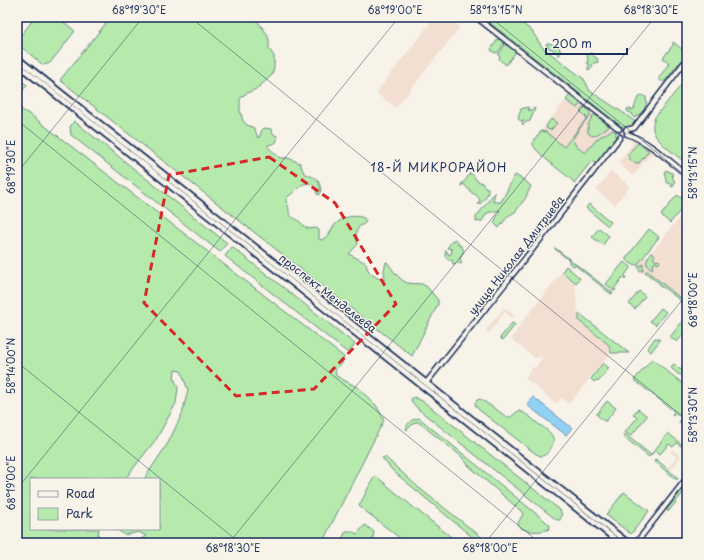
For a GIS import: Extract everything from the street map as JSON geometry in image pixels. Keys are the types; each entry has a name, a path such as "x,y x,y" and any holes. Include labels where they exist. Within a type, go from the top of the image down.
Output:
{"main road":[{"path":"476,17 619,129 622,128 646,143 687,175"},
{"name":"проспект Менделеева","path":"17,58 60,95 594,520 628,543"},
{"path":"619,129 617,134 620,138 624,138 627,132 634,128 687,59"},
{"name":"проспект Менделеева","path":"17,64 60,95"},
{"name":"улица Николая Дмитриева","path":"426,383 620,138"},
{"name":"проспект Менделеева","path":"239,237 426,383 594,520 620,543"},
{"path":"636,543 687,478"}],"highlighted area":[{"path":"269,157 335,203 396,304 314,389 236,396 144,303 169,175"}],"shaded area":[{"path":"435,17 449,17 460,27 396,108 376,93"},
{"path":"569,96 585,107 581,113 587,117 586,120 590,113 608,125 612,130 604,134 585,163 546,132 541,131"},
{"path":"632,140 643,145 654,154 650,155 633,176 618,163 631,146"},
{"path":"611,171 630,186 615,205 596,190"},
{"path":"687,208 687,303 645,272 645,275 641,271 643,271 643,264 640,266 638,264 643,257 647,258"},
{"path":"561,273 575,285 579,322 608,345 610,355 569,404 562,398 555,404 525,378 532,367 535,368 543,357 535,358 511,339 526,317"},
{"path":"504,308 514,315 512,318 505,312 489,333 486,330"},
{"path":"672,449 681,456 671,470 668,467 676,457 670,452"}],"green space":[{"path":"35,17 57,17 75,31 50,63 43,65 18,44 20,37"},
{"path":"111,17 254,17 267,34 269,49 274,56 274,68 272,75 260,86 245,94 240,99 240,110 243,121 247,125 254,128 259,138 262,129 271,129 273,134 277,136 277,141 268,145 268,147 280,158 288,158 300,163 304,173 316,178 319,182 321,190 319,195 313,186 308,183 302,185 287,197 286,201 291,216 307,228 316,228 319,230 319,239 322,240 328,236 333,227 340,220 352,216 364,218 366,222 358,228 357,232 356,237 358,244 349,254 366,263 368,270 372,274 384,280 384,271 387,262 402,280 407,283 422,284 427,287 438,300 438,304 412,356 60,80"},
{"path":"482,17 514,17 532,31 542,47 584,79 590,91 625,114 635,122 635,124 628,127 619,125"},
{"path":"498,39 504,42 504,44 498,52 495,53 491,49"},
{"path":"673,42 687,53 687,56 680,64 678,64 665,81 662,81 659,78 669,63 663,58 673,45"},
{"path":"547,43 556,47 558,46 561,51 560,55 548,47 546,44"},
{"path":"505,45 508,45 515,51 506,65 499,59 500,57 498,55"},
{"path":"591,53 597,58 598,62 594,63 592,65 593,67 588,70 590,65 587,63 587,56"},
{"path":"17,77 27,85 19,95 17,93"},
{"path":"687,78 687,164 657,138 654,134 653,126 655,117"},
{"path":"642,95 646,97 646,106 635,118 627,111 627,109 634,109 637,99"},
{"path":"569,96 577,100 580,104 577,108 566,100"},
{"path":"17,107 32,116 344,357 342,364 336,368 336,376 357,387 376,405 384,420 322,543 122,543 125,541 139,540 146,536 139,532 125,535 118,530 160,530 160,478 145,478 168,443 182,414 188,390 181,371 175,370 174,378 178,388 176,403 157,438 126,478 30,478 30,530 99,530 97,543 17,543"},
{"path":"528,107 529,111 534,108 535,109 530,121 523,125 522,123 524,120 521,121 518,119 519,115 521,109"},
{"path":"584,107 590,111 590,115 572,140 575,145 585,153 598,138 612,130 616,132 616,137 598,162 590,163 574,183 544,157 533,144 541,131 546,132 564,147 587,118 580,111"},
{"path":"593,115 609,127 592,136 588,133 588,125"},
{"path":"551,119 557,123 551,130 547,129 546,126"},
{"path":"74,121 227,243 220,252 71,135 70,127"},
{"path":"638,143 648,150 648,152 639,163 637,163 630,159 628,154"},
{"path":"666,170 672,173 675,181 674,186 672,187 672,184 668,184 666,181 664,172"},
{"path":"470,173 476,180 488,188 485,199 480,204 478,204 480,201 479,198 475,194 472,193 464,184 461,186"},
{"path":"515,175 531,186 525,199 515,212 508,216 499,228 494,223 500,210 487,213 482,221 476,222 476,217 495,192 493,202 501,202"},
{"path":"677,195 687,202 670,223 661,215"},
{"path":"589,204 611,222 608,226 586,208"},
{"path":"599,228 609,236 603,245 592,237"},
{"path":"649,229 659,237 638,264 640,266 643,264 643,271 641,271 639,270 639,267 635,264 633,265 626,260 626,258"},
{"path":"455,239 458,242 458,245 460,245 464,250 460,259 461,264 453,264 452,260 448,260 445,256 446,250 449,255 451,254 452,249 447,248"},
{"path":"232,247 355,344 348,353 225,256"},
{"path":"555,248 613,293 611,294 575,265 573,266 569,263 569,260"},
{"path":"652,252 655,255 653,258 657,261 659,260 660,262 658,264 655,262 652,269 647,263 647,259"},
{"path":"624,262 631,267 625,275 625,279 623,277 614,291 606,284"},
{"path":"566,266 580,278 576,283 562,272"},
{"path":"647,271 687,303 687,306 681,304 681,301 663,287 660,287 660,284 645,272"},
{"path":"639,291 645,296 635,309 629,304"},
{"path":"661,308 666,312 656,325 650,321"},
{"path":"579,313 629,353 611,353 609,345 579,321"},
{"path":"683,321 682,323 687,327 687,330 677,342 670,337"},
{"path":"512,323 515,325 503,340 500,338"},
{"path":"655,338 660,340 651,352 647,349"},
{"path":"652,359 687,387 687,405 682,411 684,413 681,416 687,421 687,428 679,422 682,418 676,413 673,416 674,411 634,380"},
{"path":"603,363 609,368 598,382 596,380 594,382 591,379"},
{"path":"674,364 684,372 681,375 672,369 671,367"},
{"path":"414,397 424,402 560,510 562,515 560,520 557,520 549,514 418,409 411,399"},
{"path":"479,399 507,417 511,417 518,411 528,415 547,430 552,436 553,443 549,451 541,456 536,454 479,410 475,405 476,401"},
{"path":"607,401 616,408 606,421 604,421 597,414"},
{"path":"638,409 647,416 631,436 625,432 637,418 633,414"},
{"path":"419,418 550,525 549,529 534,531 519,527 518,523 523,514 521,511 469,466 461,456 418,422 415,422 407,430 406,429 411,421"},
{"path":"668,433 687,449 687,451 677,443 673,447 669,444 660,454 655,450"},
{"path":"625,434 651,455 649,457 623,435"},
{"path":"385,457 419,488 489,543 480,543 477,541 393,471 382,458"},
{"path":"656,459 678,478 677,480 654,461"},
{"path":"374,477 377,477 455,540 456,543 406,543 359,506"},
{"path":"686,489 668,512 667,509 682,490"},
{"path":"624,492 649,511 631,534 606,515"},
{"path":"365,525 374,532 372,542 384,539 391,543 340,543 346,531 351,531 357,534"}],"water":[{"path":"533,397 572,428 566,435 527,405"}],"district":[{"name":"18-Й МИКРОРАЙОН","path":"439,167"}]}
